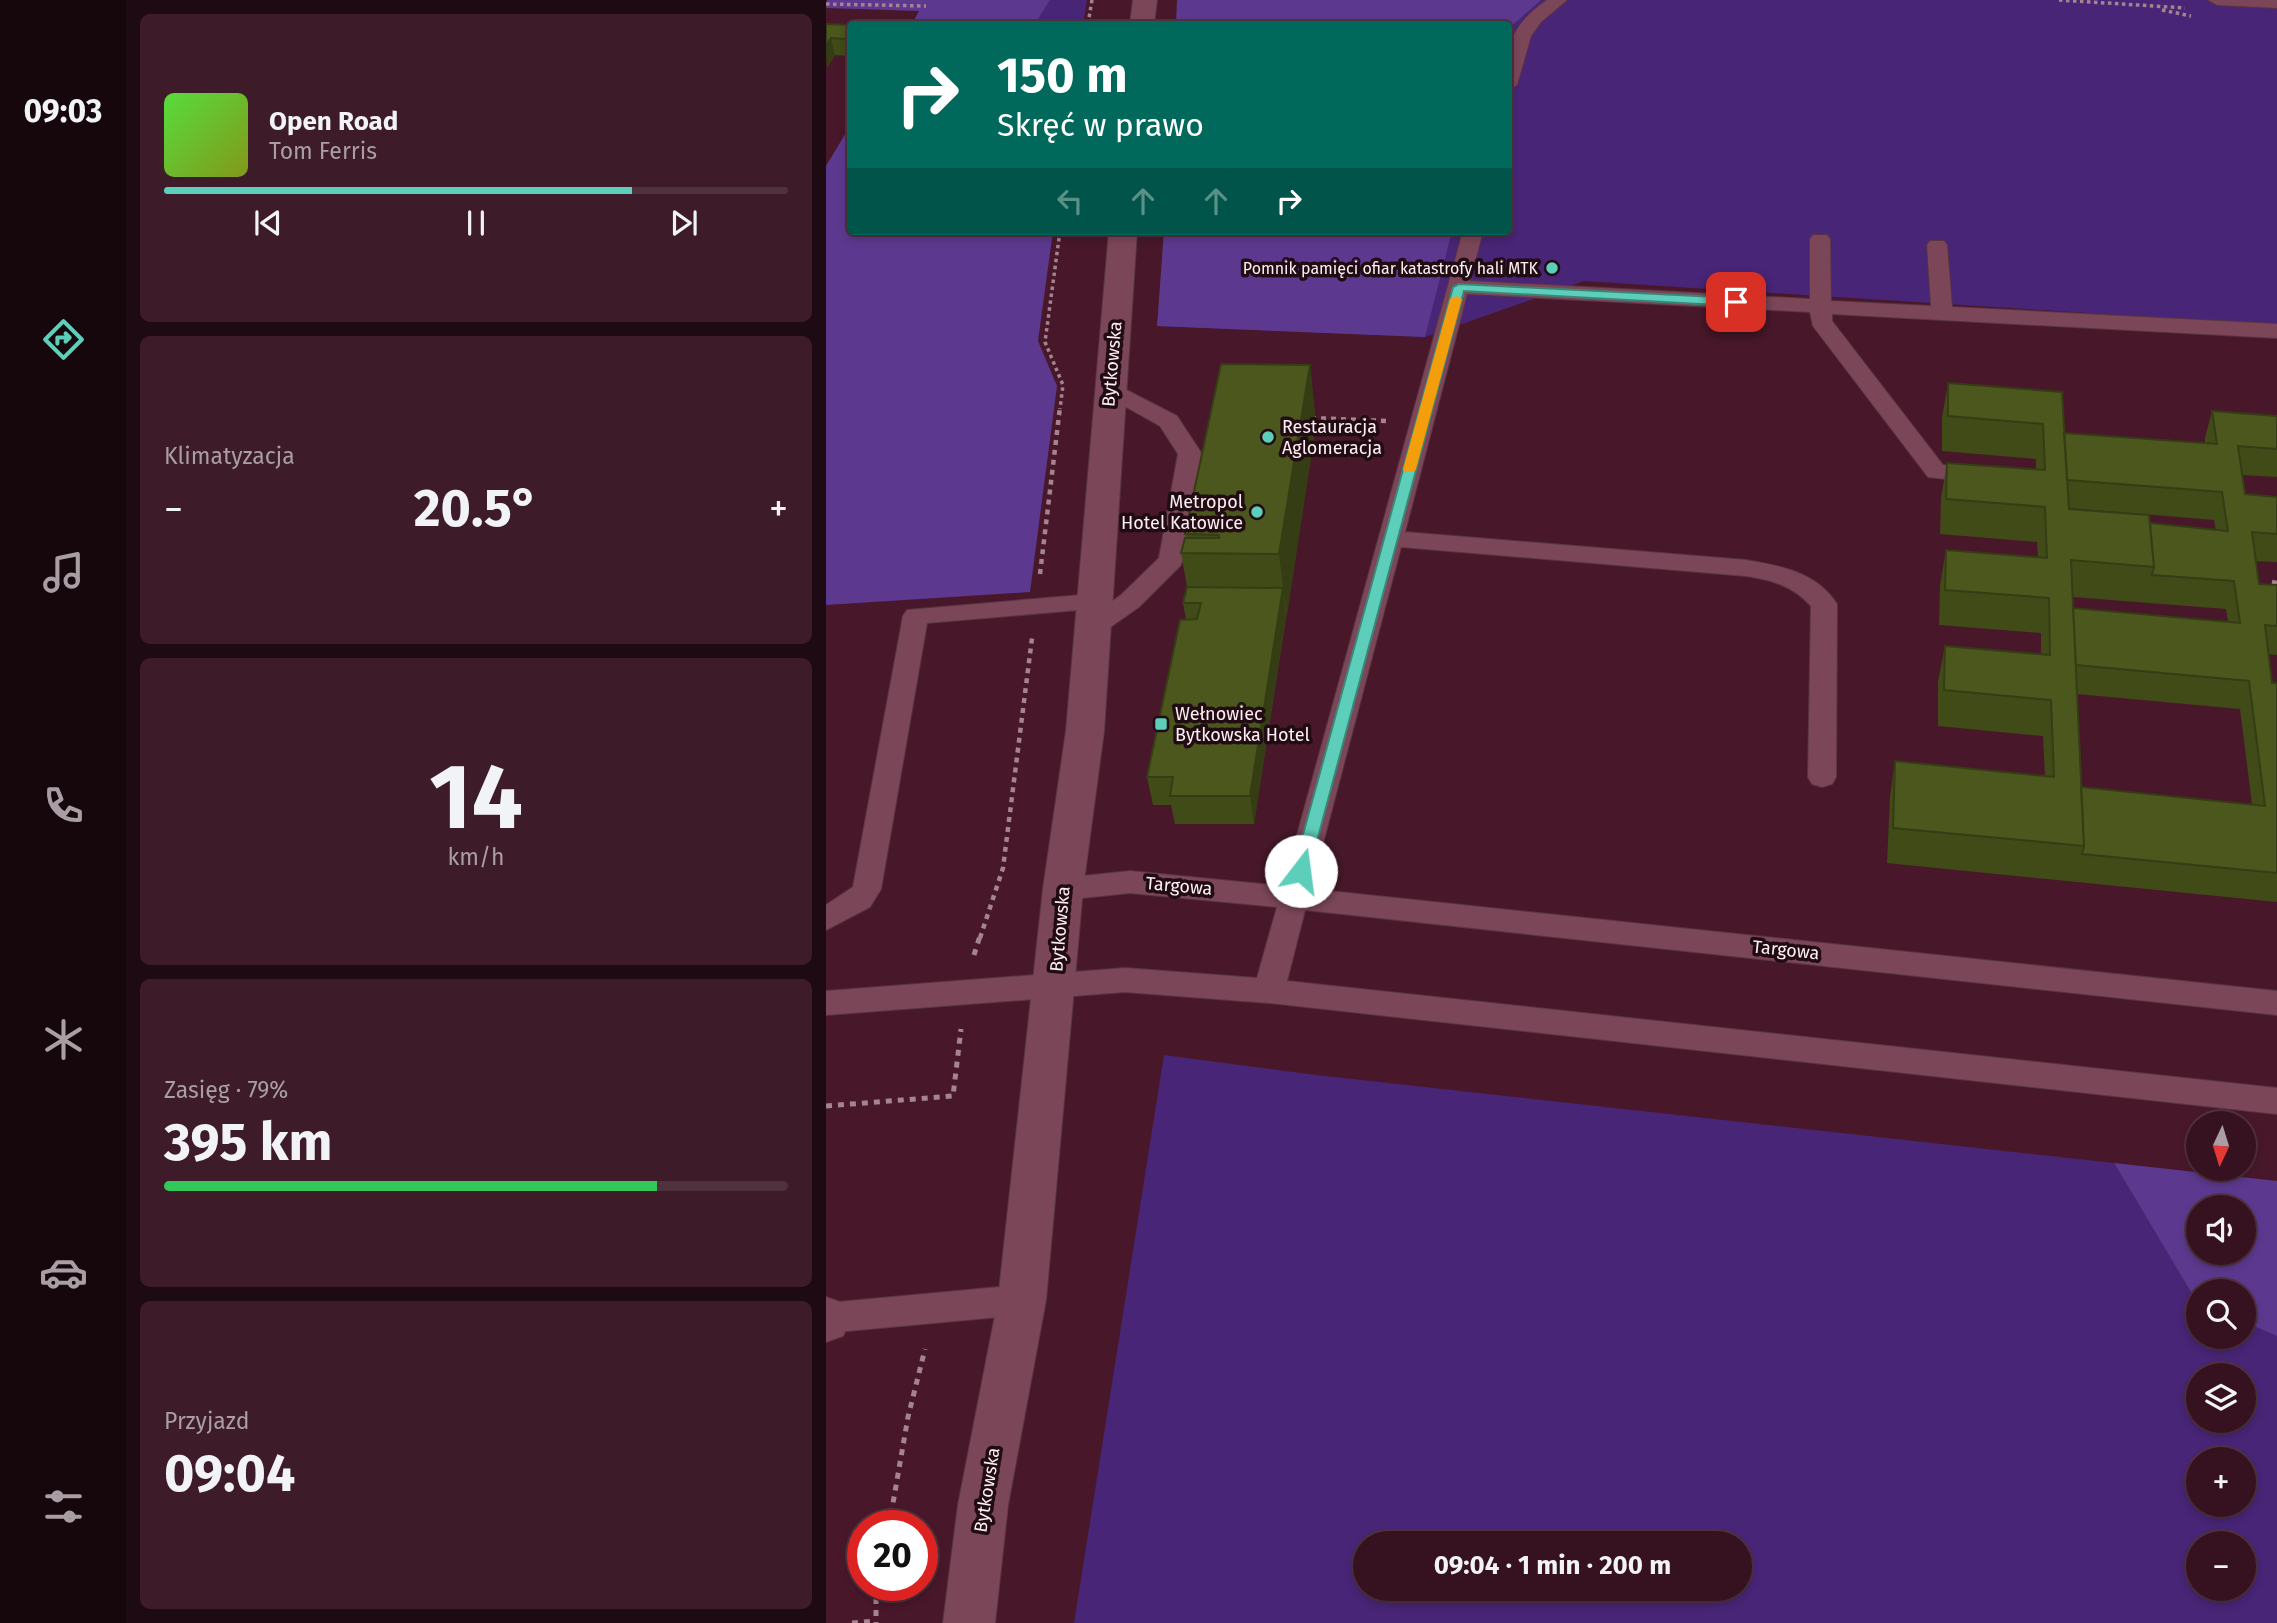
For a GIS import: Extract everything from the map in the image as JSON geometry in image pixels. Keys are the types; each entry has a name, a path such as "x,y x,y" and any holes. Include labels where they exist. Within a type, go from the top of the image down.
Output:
{"street":[{"path":"1142,21 1144,0"},
{"name":"Bytkowska","path":"969,1623 983,1505 1022,1300 1063,889 1085,731 1123,235"}],"lane":[{"path":"1512,70 1520,39 1535,16 1558,0"},
{"path":"2217,0 2277,3"},
{"path":"1269,991 1472,235"},
{"path":"1820,239 1821,321 1936,472 2008,478"},
{"path":"1937,245 1942,313"},
{"path":"1459,287 2277,331"},
{"path":"826,919 860,899 867,889 916,616 1035,607 1093,615 1130,601 1171,560 1190,454 1169,421 1109,388"},
{"path":"1390,538 1746,568 1784,575 1808,586 1824,604 1822,777"},
{"name":"Targowa","path":"1063,889 1130,882 1294,897 2277,1003"},
{"path":"826,1003 1125,980 1269,991 2277,1101"},
{"path":"826,1319 1022,1300"}],"path":[{"path":"1088,21 1092,0"},
{"path":"2059,0 2197,9"},
{"path":"826,4 926,6"},
{"path":"826,1106 953,1096 975,947 1003,868 1063,385 1045,342 1059,235"},
{"path":"1305,418 1422,422"},
{"path":"892,1510 908,1417 922,1369 930,1310"},
{"path":"852,1623 876,1622 876,1601"}],"shaded area":[{"path":"827,0 1050,0 1037,21 914,21 919,11 826,8"},
{"path":"1050,0 1087,0 1084,21 1037,21"},
{"path":"1177,0 1541,0 1512,25 1512,21 1176,21"},
{"path":"1181,0 2277,0 2277,325 1584,281 1425,337 1158,326 1164,235 1512,235 1512,21 1467,21"},
{"path":"847,131 847,235 1052,235 1038,341 1057,386 1030,592 826,605 826,166"},
{"path":"1164,235 1451,235 1425,337 1157,326"},
{"path":"1164,1055 1316,1075 2114,1163 2186,1284 2186,1349 2256,1349 2256,1327 2277,1336 2277,1623 1074,1623"},
{"path":"2114,1163 2186,1171 2186,1181 2256,1181 2256,1179 2277,1181 2277,1336 2256,1327 2256,1279 2186,1279 2186,1284"}],"building":[{"path":"826,24 847,25 845,39 831,38 826,45"},
{"path":"1221,364 1310,365 1279,554 1181,553 1185,538 1219,538 1219,535 1185,534"},
{"path":"1948,383 2062,392 2069,509 2149,515 2154,567 2071,560 2084,846 1893,828 1895,761 2054,777 2051,700 1944,690 1945,646 2050,655 2049,598 1945,590 1946,550 2047,558 2045,507 1946,499 1947,463 2045,470 2043,424 1948,416"},
{"path":"2212,411 2277,416 2277,449 2238,446 2245,494 2277,497 2277,534 2252,532 2259,584 2277,585 2277,626 2265,625 2272,683 2277,683 2277,873 2082,854 2084,846 2081,787 2265,806 2249,681 2076,665 2073,608 2240,623 2234,581 2152,575 2154,567 2150,523 2228,531 2222,492 2067,480 2064,433 2217,444"},
{"path":"1187,587 1283,588 1250,796 1170,796 1173,777 1147,777 1180,620 1197,619 1201,603 1183,603"}],"slow traffic":[{"path":"1409,469 1456,299"}],"place":[{"name":"Pomnik pamięci ofiar katastrofy hali MTK","path":"1552,268"},
{"name":"Restauracja Aglomeracja","path":"1268,437"},
{"name":"Metropol Hotel Katowice","path":"1257,512"},
{"name":"Wełnowiec Bytkowska Hotel","path":"1161,724"}],"route":[{"path":"1301,871 1459,287 1736,302"}]}
